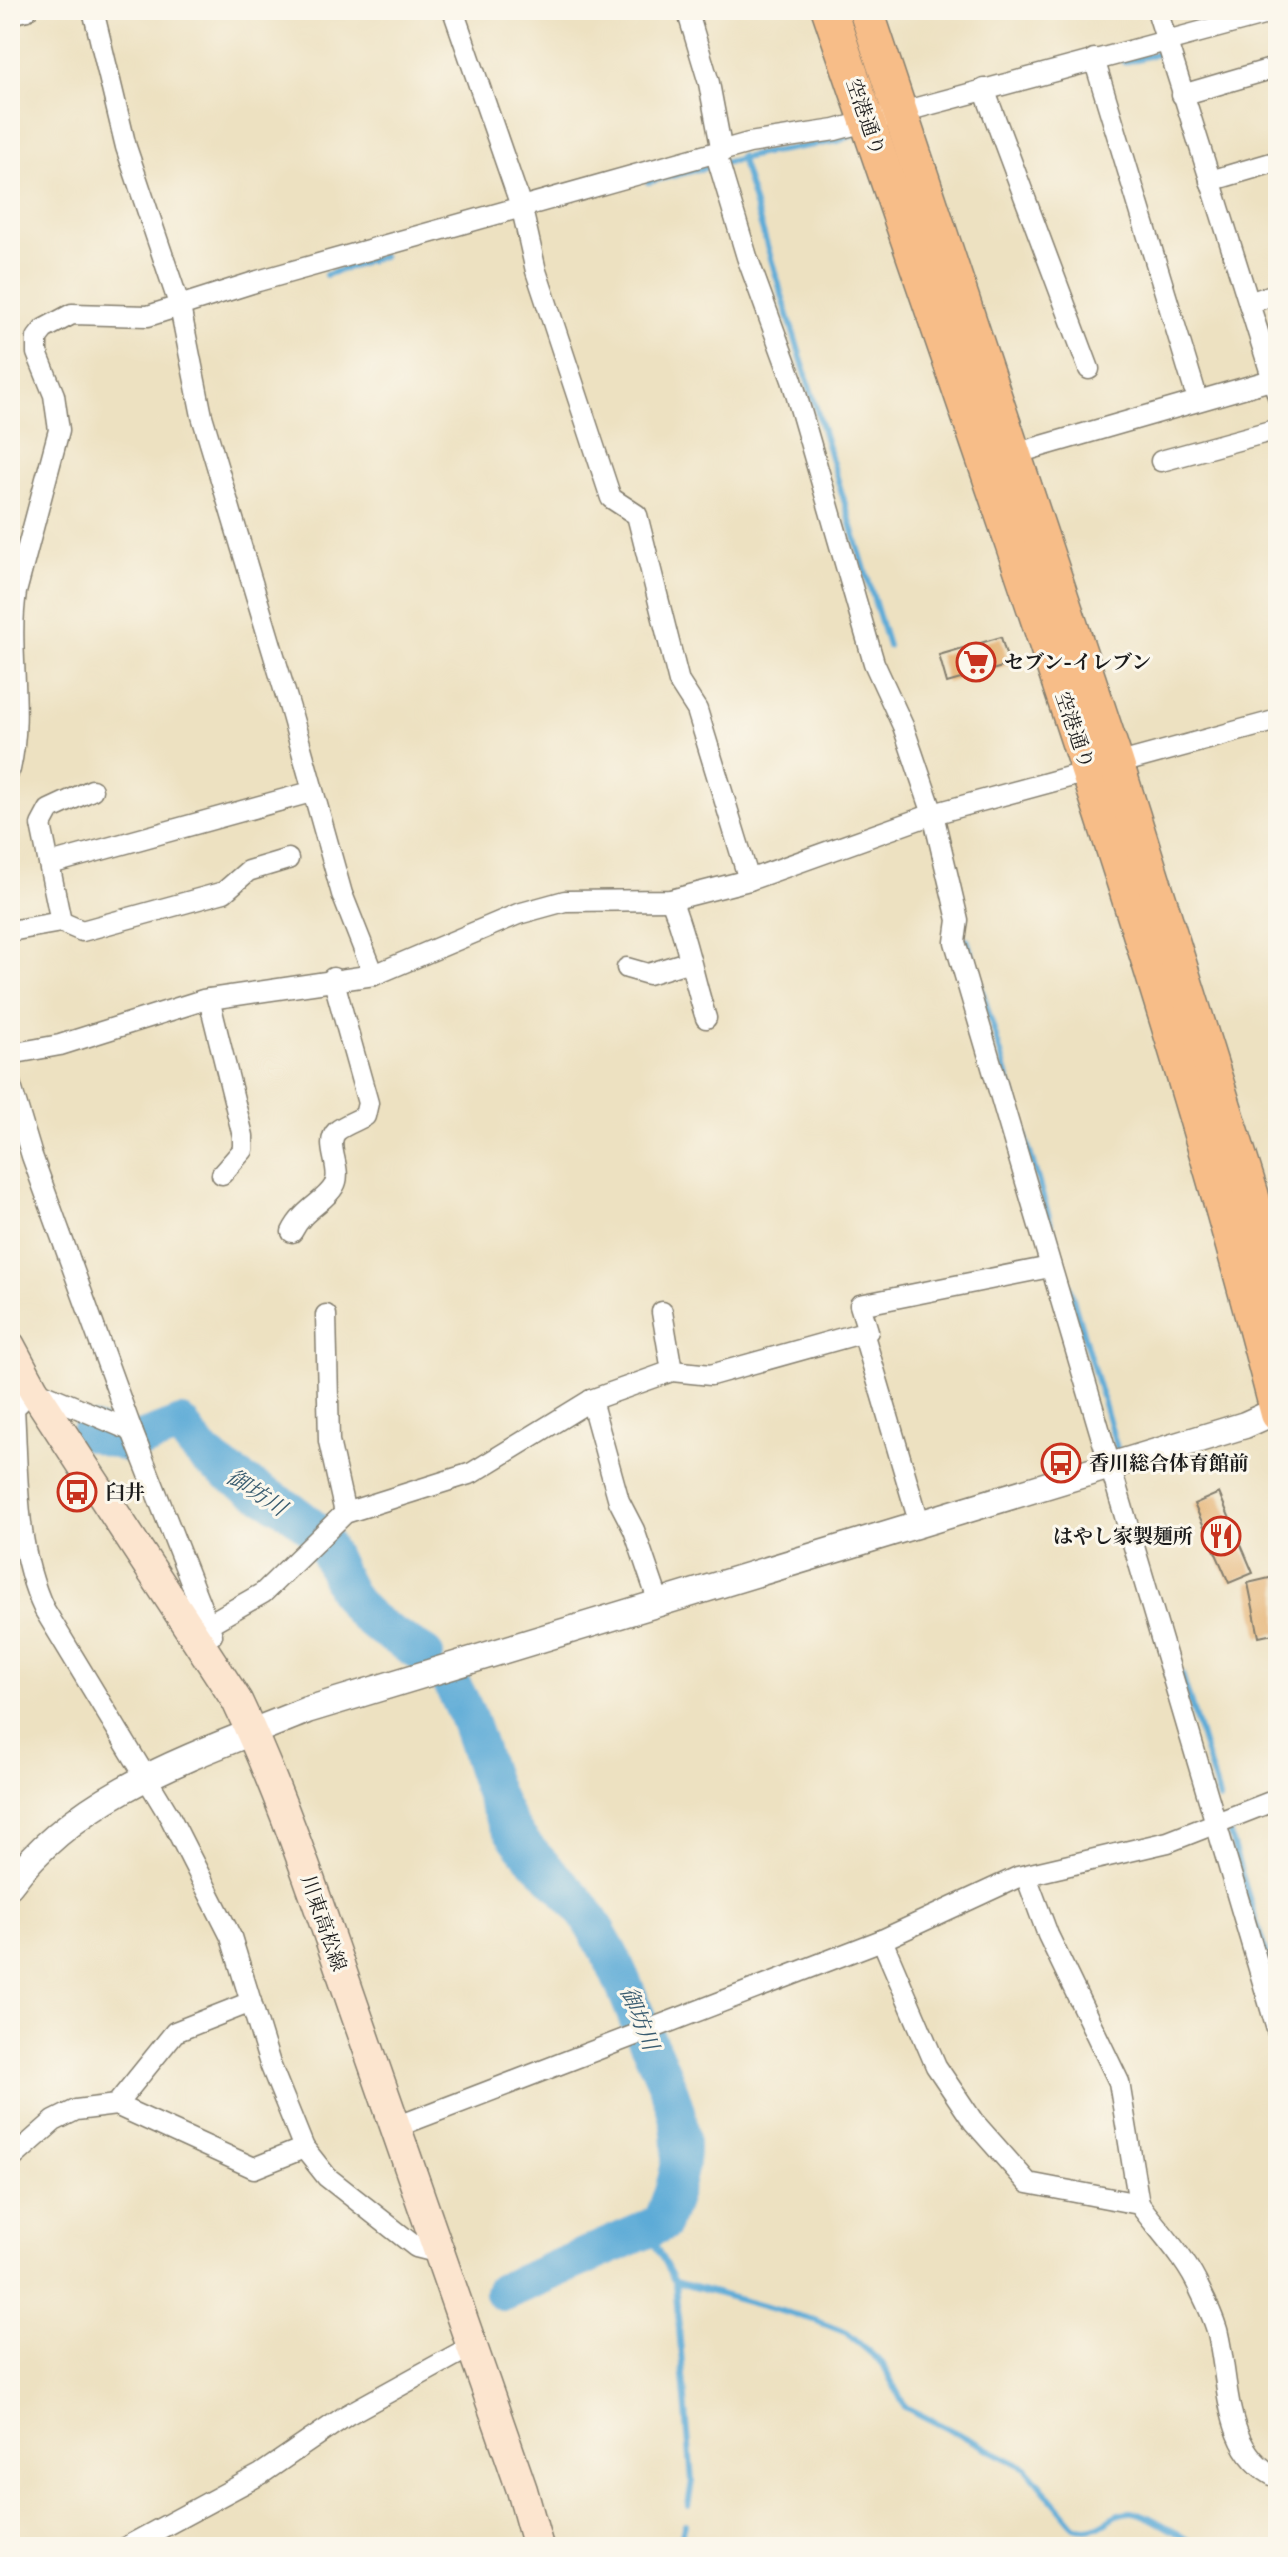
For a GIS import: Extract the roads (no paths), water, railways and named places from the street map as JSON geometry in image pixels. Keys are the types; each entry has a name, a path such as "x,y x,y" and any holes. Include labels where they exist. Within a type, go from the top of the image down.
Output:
{"highway":[{"name":"空港通り","path":"829,10 1102,766 1251,1193 1278,1300"},
{"name":"空港通り","path":"866,10 1014,454 1222,1199 1278,1412"}],"main road":[{"name":"川東高松線","path":"18,1367 237,1701 252,1733 281,1800 396,2127 538,2547"}],"street":[{"path":"10,14 27,10"},
{"path":"93,10 126,147 180,307 202,416 291,712 311,792 342,894 374,975"},
{"path":"453,10 522,209 536,271 611,498 637,515 679,682 697,710 749,880"},
{"path":"687,10 709,83 719,153 747,257 792,380 874,663 903,726 933,814 958,920 955,942 1278,2033"},
{"path":"1014,454 1276,384 1157,10"},
{"path":"10,769 16,741 18,689 13,613 16,592 59,430 59,413 37,353 37,338 44,329 72,314 148,316 258,281 749,143 835,130 900,110 1277,11"},
{"path":"1094,59 1194,388"},
{"path":"1182,95 1278,67"},
{"path":"984,89 1089,369"},
{"path":"1210,181 1278,161"},
{"path":"1249,303 1278,293"},
{"path":"1161,461 1278,429"},
{"path":"10,1054 60,1045 209,999 333,978 374,975 518,914 565,901 671,900 749,880 933,814 1278,720"},
{"path":"61,922 41,825 49,810 92,790"},
{"path":"50,864 311,792"},
{"path":"10,931 61,922 82,931 224,892 248,871 288,859"},
{"path":"671,900 686,937 687,962 706,1018"},
{"path":"627,968 648,974 687,962"},
{"path":"292,1232 299,1218 335,1186 337,1172 332,1140 336,1132 365,1116 368,1103 333,978"},
{"path":"209,999 243,1136 243,1150 222,1174"},
{"path":"10,1083 32,1156 132,1431 237,1701"},
{"path":"207,1625 263,1593 345,1513 472,1473 591,1400 672,1371 711,1375 868,1331 860,1305 1050,1267"},
{"path":"662,1312 672,1371"},
{"path":"326,1315 329,1441 345,1513"},
{"path":"863,1332 920,1525"},
{"path":"132,1431 18,1367 14,1408 22,1539 29,1577 44,1609 170,1817 231,1937 270,2064 304,2148 327,2177 416,2247 440,2253"},
{"path":"591,1400 619,1501 634,1530 659,1603"},
{"path":"10,1885 48,1844 91,1810 145,1778 307,1710 1112,1467 1278,1412"},
{"path":"396,2127 882,1940 1026,1876 1168,1842 1278,1799"},
{"path":"1026,1876 1054,1949 1119,2082 1139,2204 1199,2286 1217,2330 1226,2399 1239,2438 1267,2473 1278,2478"},
{"path":"882,1940 936,2066 973,2121 1028,2183 1139,2204"},
{"path":"116,2105 175,2032 251,2002"},
{"path":"10,2160 54,2121 76,2110 116,2105 254,2168 304,2148"},
{"path":"126,2547 261,2474 347,2415 472,2346"}],"waterway":[{"path":"1124,62 1168,51"},
{"path":"648,182 759,154 838,141 859,133"},
{"path":"740,156 888,646"},
{"path":"326,275 383,256"},
{"path":"967,939 1117,1448"},
{"name":"御坊川","path":"143,1439 181,1425 193,1442 223,1470 310,1526 323,1542 344,1586 364,1614 425,1655"},
{"name":"御坊川","path":"90,1432 129,1444"},
{"path":"1182,1674 1220,1800"},
{"name":"御坊川","path":"452,1685 469,1720 493,1791 509,1825 525,1847 581,1907 609,1953 668,2088 680,2131 679,2166 662,2223 503,2292"},
{"path":"1226,1822 1278,1994"},
{"path":"652,2227 654,2243 675,2282 814,2320 847,2333 882,2363 905,2407 1026,2468 1075,2527 1093,2528 1125,2512 1140,2513 1201,2547"},
{"path":"675,2282 692,2481 688,2506"},
{"path":"678,2547 685,2524"}],"place":[{"name":"セブン-イレブン","path":"976,662"},
{"name":"香川総合体育館前","path":"1061,1463"},
{"name":"臼井","path":"77,1492"},
{"name":"はやし家製麺所","path":"1221,1536"}]}
